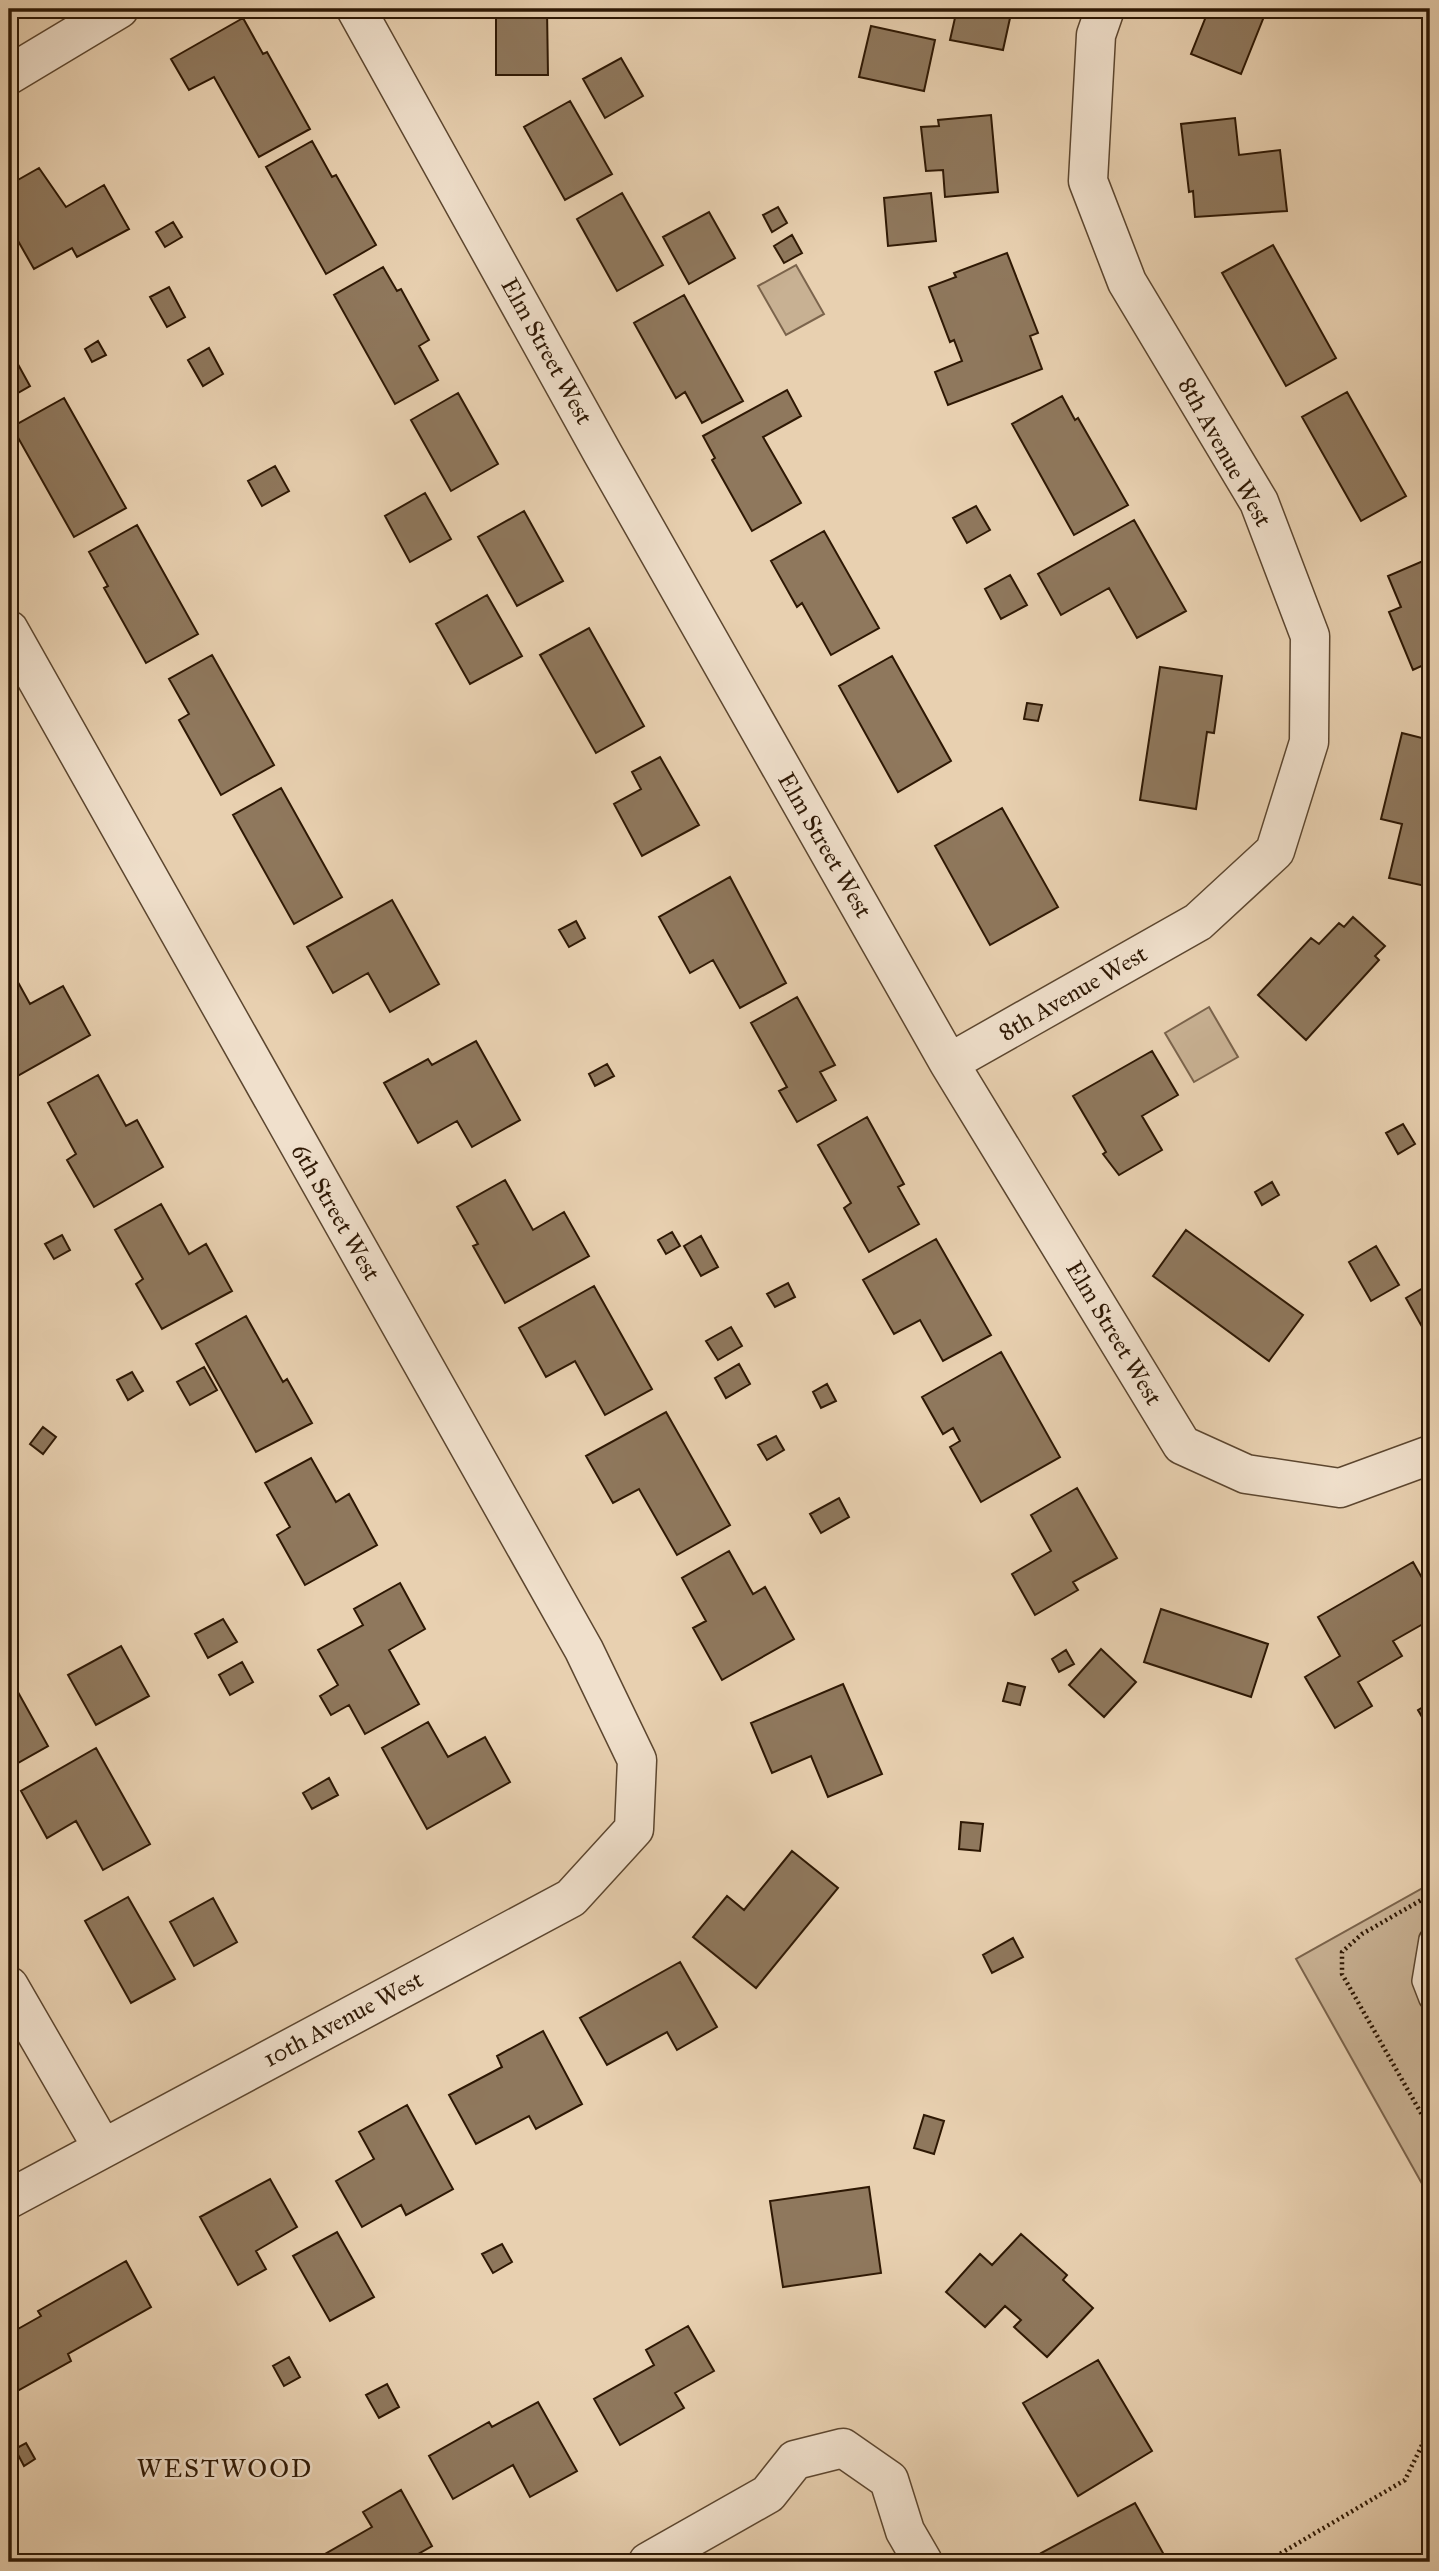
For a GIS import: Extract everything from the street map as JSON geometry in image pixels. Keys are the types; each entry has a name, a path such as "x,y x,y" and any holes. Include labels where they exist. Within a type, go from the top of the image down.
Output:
{"street":[{"path":"9,75 119,9"},
{"name":"Elm Street West","path":"356,9 603,454 949,1063 1182,1445 1246,1474 1340,1488 1430,1455"},
{"name":"8th Avenue West","path":"949,1063 1198,922 1275,851 1309,743 1310,636 1259,502 1127,282 1088,181 1096,35 1105,9"},
{"name":"6th Street West","path":"9,630 584,1650 637,1759 635,1802"},
{"name":"10th Avenue West","path":"9,2199 571,1898 634,1829 635,1802"},
{"path":"9,1986 102,2147"},
{"path":"648,2562 768,2494 795,2460 843,2448 889,2480 905,2531 923,2562"}],"lane":[{"path":"1430,1939 1423,1981 1430,1999"}],"path":[{"path":"1430,1895 1362,1934 1342,1952 1342,1974 1430,2129"},
{"path":"1266,2562 1405,2480 1423,2443 1430,2340"}],"shaded area":[{"path":"796,265 824,314 786,335 758,286"},
{"path":"1209,1007 1238,1057 1194,1082 1165,1033"},
{"path":"1430,1884 1430,2198 1296,1959"}],"building":[{"path":"496,9 547,9 548,75 496,75"},
{"path":"957,9 1012,9 1003,50 950,40"},
{"path":"1209,9 1267,9 1241,74 1191,54"},
{"path":"243,18 263,54 267,52 310,129 259,157 214,77 189,90 171,59"},
{"path":"871,26 935,40 924,91 859,77"},
{"path":"621,58 643,96 605,118 583,79"},
{"path":"570,101 612,174 565,200 524,127"},
{"path":"991,115 998,192 945,197 943,170 926,171 921,127 939,126 938,120"},
{"path":"1235,118 1239,155 1280,150 1287,211 1195,217 1193,191 1189,192 1181,124"},
{"path":"312,141 332,177 336,175 376,245 326,274 266,167"},
{"path":"39,168 66,207 104,185 129,229 77,257 72,248 34,269 9,225 9,185"},
{"path":"622,193 663,265 617,291 577,219"},
{"path":"931,193 936,241 888,246 884,198"},
{"path":"778,207 787,223 772,232 763,215"},
{"path":"709,212 735,258 689,284 663,237"},
{"path":"173,222 182,237 165,247 156,232"},
{"path":"792,235 802,253 784,263 774,246"},
{"path":"1273,245 1336,358 1286,386 1222,273"},
{"path":"1007,253 1038,333 1030,336 1042,369 948,405 935,372 962,361 954,340 950,342 929,287 956,277 954,273"},
{"path":"383,267 397,291 401,289 429,340 419,346 438,380 395,404 334,295"},
{"path":"169,287 185,317 167,327 150,297"},
{"path":"684,295 743,401 702,423 685,392 676,398 634,323"},
{"path":"98,341 106,355 92,362 85,349"},
{"path":"9,348 30,386 9,398"},
{"path":"209,348 223,374 203,386 188,360"},
{"path":"787,390 801,416 763,437 801,503 752,531 712,460 715,458 703,436"},
{"path":"1347,392 1406,496 1361,521 1302,417"},
{"path":"458,393 498,464 451,491 411,420"},
{"path":"1062,396 1075,420 1078,418 1128,505 1074,535 1012,424"},
{"path":"64,398 126,508 74,537 12,427"},
{"path":"275,466 289,491 262,506 248,481"},
{"path":"425,493 451,539 410,562 385,516"},
{"path":"976,506 990,530 967,543 953,518"},
{"path":"524,511 563,581 517,606 478,537"},
{"path":"1134,520 1186,611 1137,638 1109,588 1061,615 1038,574"},
{"path":"137,525 198,634 146,663 104,588 108,586 89,552"},
{"path":"824,531 879,628 831,655 802,603 797,607 771,561"},
{"path":"1430,558 1430,662 1413,670 1389,612 1401,607 1388,576"},
{"path":"1010,575 1027,605 1001,619 985,589"},
{"path":"487,595 522,656 470,684 436,624"},
{"path":"589,628 644,726 596,753 540,655"},
{"path":"212,655 274,765 221,795 179,720 189,714 169,679"},
{"path":"892,656 951,761 898,792 839,686"},
{"path":"1160,667 1222,676 1214,733 1207,732 1196,809 1140,800"},
{"path":"1027,703 1042,705 1038,721 1024,719"},
{"path":"1402,733 1430,740 1430,887 1389,878 1402,824 1381,819"},
{"path":"660,757 699,825 642,856 614,804 641,789 632,772"},
{"path":"281,788 342,897 294,924 233,815"},
{"path":"1002,808 1058,907 990,945 935,846"},
{"path":"730,877 786,983 740,1008 713,960 690,973 659,917"},
{"path":"392,900 439,984 390,1012 368,973 333,993 307,947"},
{"path":"1353,917 1385,946 1375,956 1379,960 1306,1040 1258,995 1311,938 1319,944 1339,923 1344,927"},
{"path":"576,921 585,938 569,947 559,930"},
{"path":"9,966 30,1004 63,986 90,1035 12,1079 9,1073"},
{"path":"797,997 835,1065 820,1072 836,1100 797,1122 779,1091 787,1087 751,1023"},
{"path":"476,1041 520,1120 472,1147 457,1121 418,1143 384,1083 428,1059 432,1065"},
{"path":"1152,1051 1178,1095 1142,1116 1162,1150 1119,1175 1103,1154 1106,1152 1073,1096"},
{"path":"607,1064 614,1076 595,1086 589,1074"},
{"path":"98,1075 126,1126 137,1120 163,1167 94,1207 67,1160 76,1154 48,1103"},
{"path":"867,1117 904,1184 898,1187 919,1224 869,1252 844,1208 851,1203 818,1145"},
{"path":"1403,1124 1415,1144 1398,1154 1386,1133"},
{"path":"505,1180 533,1230 564,1212 589,1256 505,1303 473,1246 478,1244 457,1207"},
{"path":"1272,1182 1279,1195 1262,1205 1255,1192"},
{"path":"161,1204 189,1254 206,1244 232,1291 162,1329 136,1284 143,1279 115,1230"},
{"path":"1186,1230 1303,1315 1269,1361 1153,1276"},
{"path":"672,1232 680,1246 666,1254 658,1240"},
{"path":"62,1235 70,1250 54,1259 45,1244"},
{"path":"701,1236 718,1267 701,1276 684,1246"},
{"path":"936,1239 991,1335 943,1361 920,1320 894,1334 863,1280"},
{"path":"1376,1246 1399,1285 1371,1301 1349,1262"},
{"path":"788,1283 795,1297 775,1307 767,1294"},
{"path":"1430,1284 1430,1341 1406,1298"},
{"path":"594,1286 652,1389 605,1415 575,1361 546,1377 519,1328"},
{"path":"246,1316 283,1382 287,1379 312,1423 256,1452 196,1344"},
{"path":"731,1327 742,1346 718,1360 706,1341"},
{"path":"1001,1352 1060,1457 981,1502 950,1447 960,1441 953,1428 943,1434 922,1397"},
{"path":"739,1364 750,1384 726,1398 715,1378"},
{"path":"204,1367 217,1390 190,1405 177,1382"},
{"path":"132,1372 143,1391 128,1400 117,1380"},
{"path":"827,1384 836,1401 821,1408 813,1392"},
{"path":"666,1412 730,1525 677,1555 639,1489 613,1503 586,1456"},
{"path":"43,1427 56,1437 43,1454 30,1444"},
{"path":"776,1436 784,1450 767,1460 758,1445"},
{"path":"311,1458 336,1502 349,1494 377,1545 305,1585 277,1535 290,1527 265,1483"},
{"path":"1077,1488 1117,1558 1073,1582 1078,1590 1035,1615 1012,1574 1051,1551 1031,1515"},
{"path":"839,1498 849,1517 821,1533 810,1514"},
{"path":"729,1551 753,1594 765,1587 794,1639 722,1680 693,1628 706,1621 682,1578"},
{"path":"1413,1562 1430,1592 1430,1620 1393,1641 1402,1656 1358,1682 1372,1706 1335,1728 1305,1677 1340,1656 1318,1617"},
{"path":"400,1583 425,1629 389,1650 419,1704 365,1734 349,1705 331,1715 320,1696 338,1685 318,1650 363,1625 354,1609"},
{"path":"1161,1609 1268,1644 1251,1697 1144,1662"},
{"path":"223,1619 237,1642 208,1658 195,1634"},
{"path":"121,1646 149,1696 96,1725 68,1675"},
{"path":"1101,1649 1136,1682 1104,1717 1069,1685"},
{"path":"1066,1650 1074,1664 1059,1672 1052,1659"},
{"path":"242,1662 253,1682 230,1695 219,1675"},
{"path":"9,1676 48,1746 9,1768"},
{"path":"1008,1683 1025,1687 1020,1705 1003,1701"},
{"path":"843,1684 882,1774 828,1797 811,1756 772,1773 751,1723"},
{"path":"1430,1703 1430,1731 1418,1710"},
{"path":"428,1722 448,1757 485,1737 510,1782 427,1829 382,1748"},
{"path":"96,1748 150,1844 103,1870 76,1821 47,1838 21,1791"},
{"path":"329,1778 338,1795 312,1809 303,1793"},
{"path":"961,1822 983,1824 980,1851 959,1849"},
{"path":"792,1851 838,1888 756,1988 693,1937 727,1896 744,1910"},
{"path":"128,1897 175,1979 131,2003 85,1921"},
{"path":"213,1898 237,1942 194,1966 170,1922"},
{"path":"1013,1938 1023,1957 992,1973 983,1955"},
{"path":"680,1962 717,2027 677,2050 667,2032 607,2065 580,2018"},
{"path":"543,2031 582,2104 536,2129 529,2116 476,2144 449,2095 502,2067 497,2056"},
{"path":"407,2105 453,2189 406,2215 401,2205 362,2227 336,2181 374,2159 359,2132"},
{"path":"924,2115 944,2121 934,2154 914,2148"},
{"path":"270,2179 297,2227 256,2251 266,2269 238,2285 200,2217"},
{"path":"869,2187 881,2273 783,2287 770,2201"},
{"path":"337,2232 374,2297 330,2321 293,2256"},
{"path":"1021,2234 1067,2275 1063,2280 1093,2308 1047,2357 1014,2327 1021,2320 1005,2306 985,2327 946,2292 980,2254 992,2265"},
{"path":"502,2244 512,2262 493,2273 482,2254"},
{"path":"126,2261 151,2307 68,2354 71,2361 10,2395 9,2334 41,2316 38,2311"},
{"path":"688,2326 714,2371 675,2393 684,2408 620,2445 594,2399 654,2365 646,2350"},
{"path":"289,2357 300,2377 284,2386 273,2366"},
{"path":"1098,2360 1152,2451 1078,2496 1023,2403"},
{"path":"387,2384 399,2407 379,2418 366,2395"},
{"path":"538,2402 577,2471 530,2497 513,2465 453,2499 429,2456 489,2422 492,2427"},
{"path":"26,2443 35,2459 24,2466 15,2449"},
{"path":"401,2490 432,2546 404,2562 311,2562 372,2527 363,2512"},
{"path":"1135,2503 1168,2562 1047,2562 1041,2553"}],"district":[{"name":"WESTWOOD","path":"225,2468"}]}
